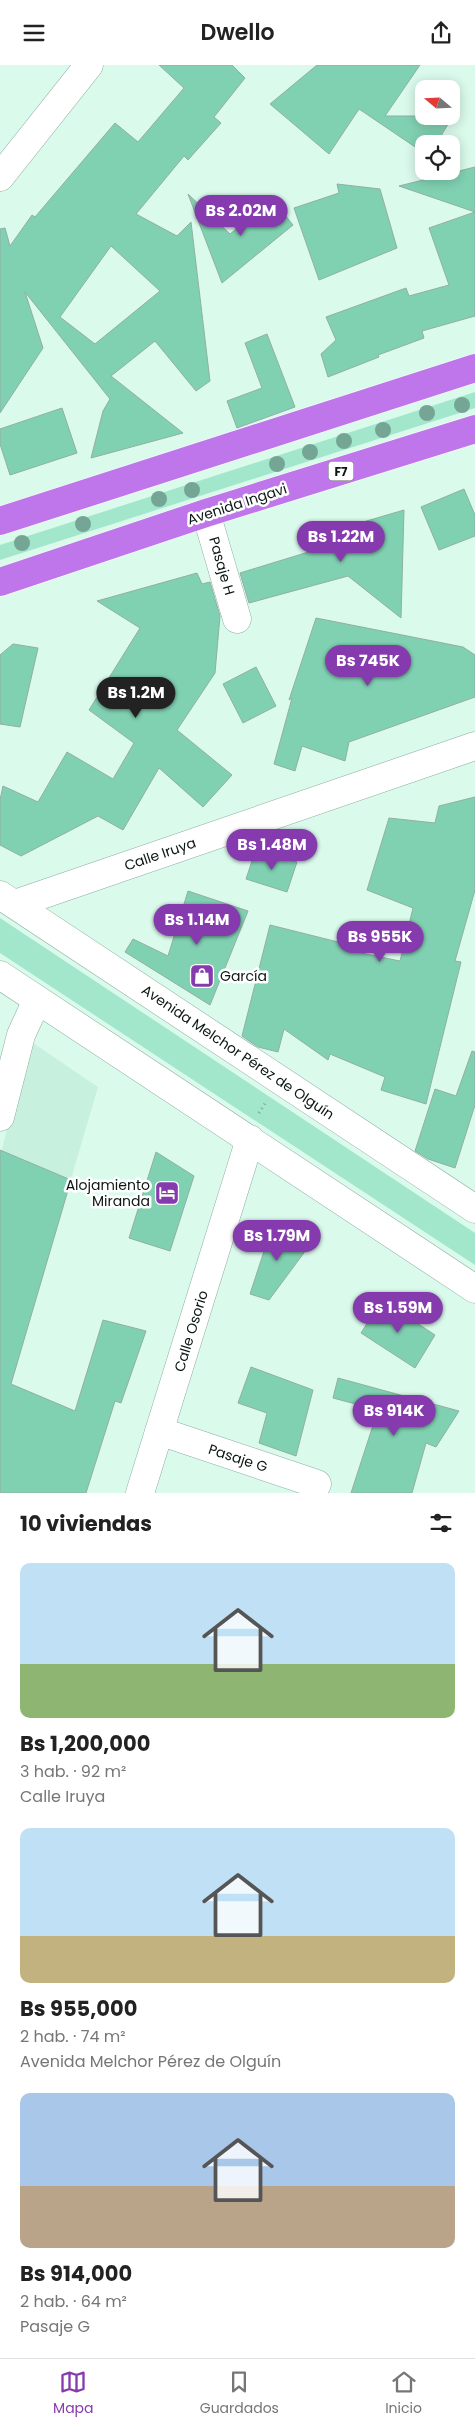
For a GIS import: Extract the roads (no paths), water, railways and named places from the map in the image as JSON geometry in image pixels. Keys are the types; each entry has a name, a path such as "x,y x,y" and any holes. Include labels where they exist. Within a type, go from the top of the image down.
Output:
{"highway":[{"path":"0,521 475,368"},
{"name":"Avenida Ingavi","path":"0,582 206,513 475,429"}],"street":[{"path":"0,177 89,65"},
{"name":"Pasaje H","path":"206,513 237,619"},
{"name":"Calle Iruya","path":"7,899 475,746"},
{"name":"Avenida Melchor Pérez de Olguín","path":"7,899 475,1209"},
{"path":"0,975 37,1000 252,1130 475,1289"},
{"path":"0,1117 21,1035 37,1000"},
{"name":"Calle Osorio","path":"140,1493 252,1130"},
{"name":"Pasaje G","path":"159,1431 318,1484"}],"place":[{"name":"García","path":"202,976"},
{"name":"Alojamiento Miranda","path":"167,1193"}]}
